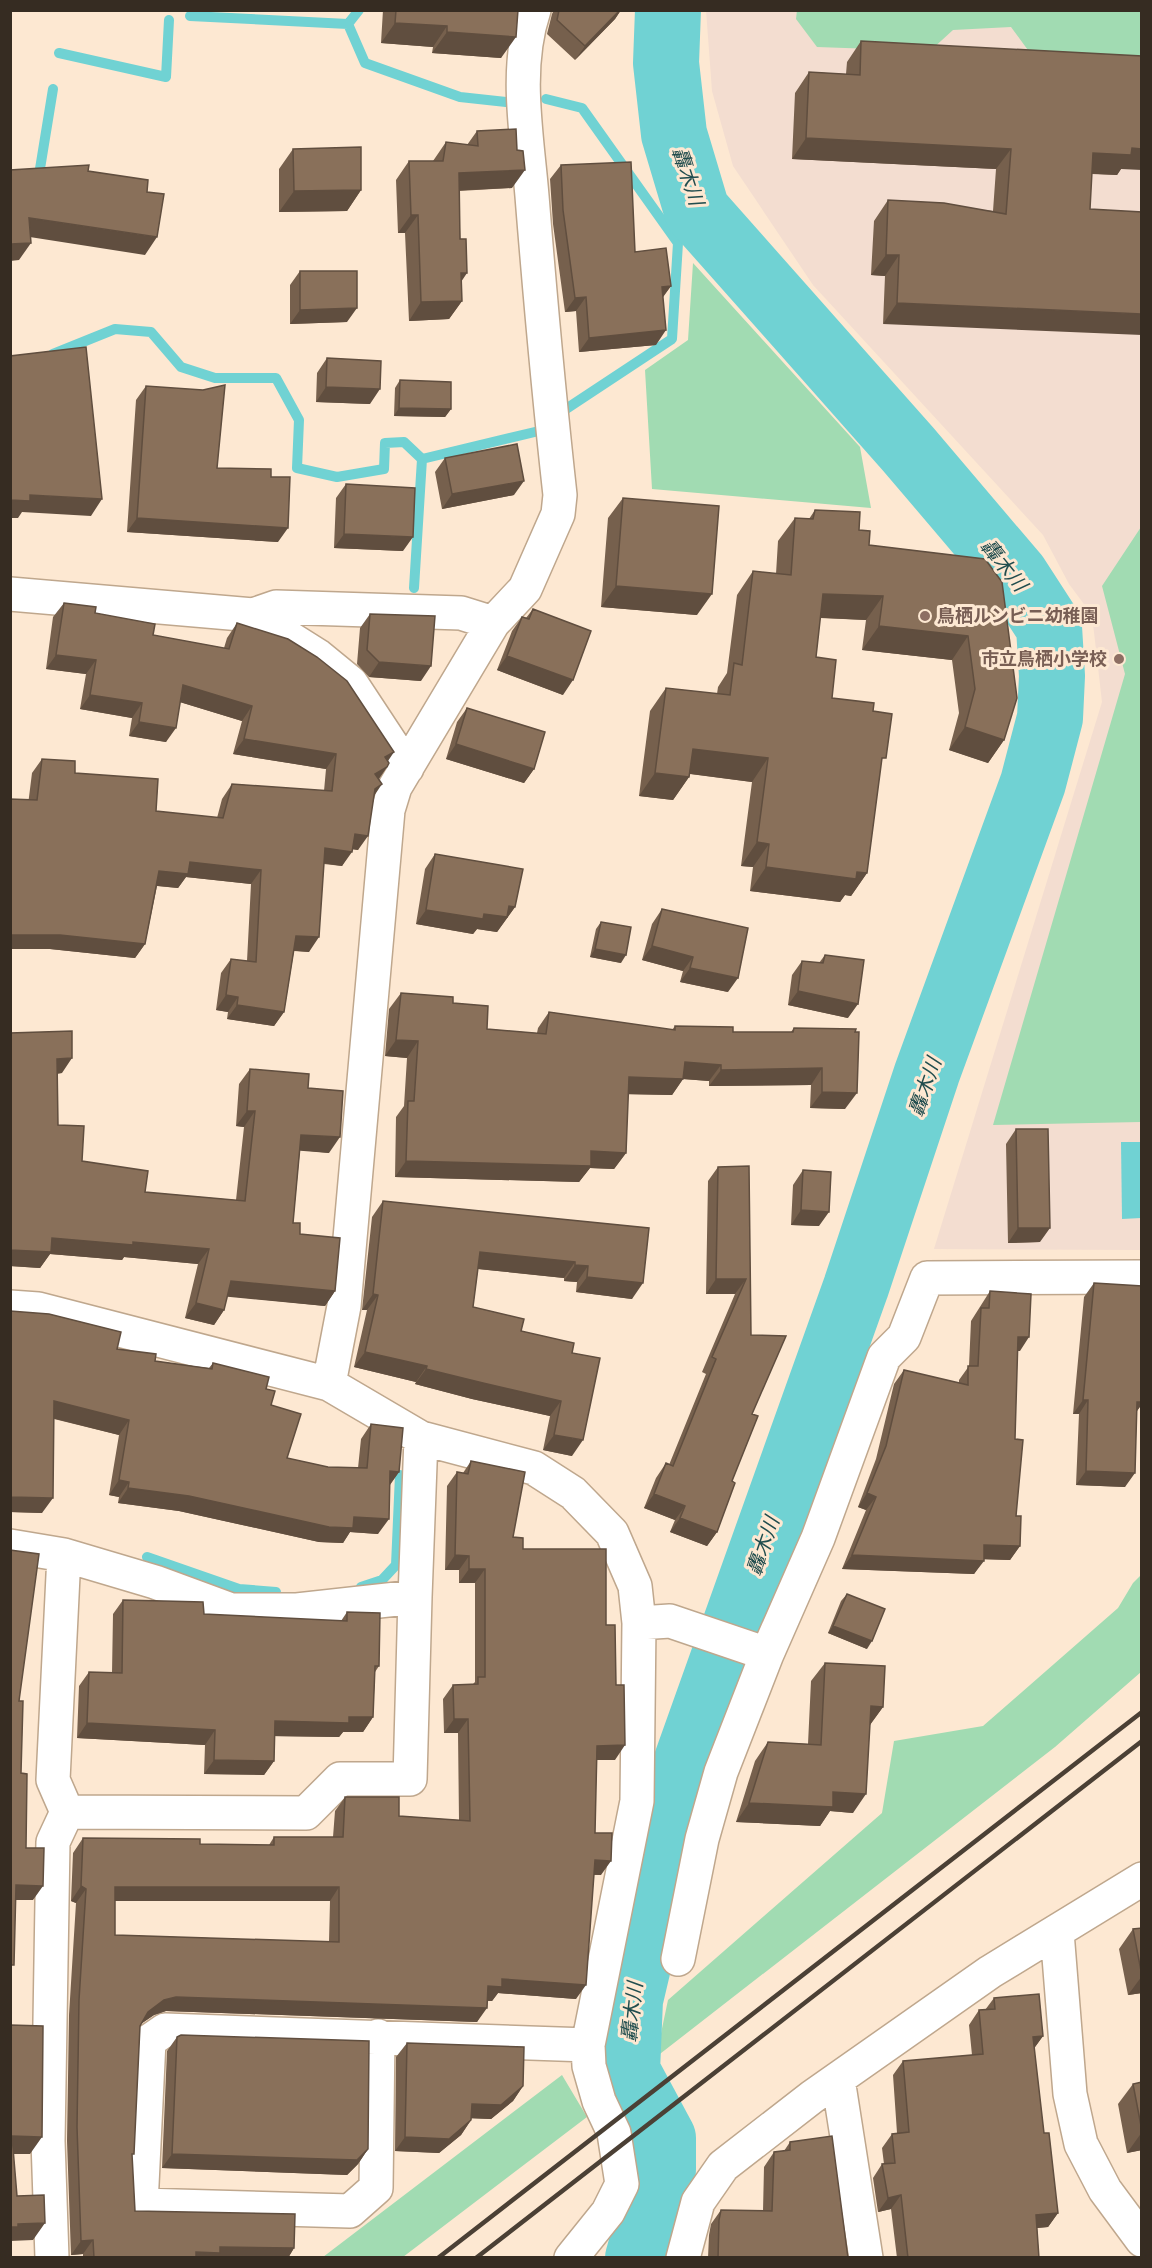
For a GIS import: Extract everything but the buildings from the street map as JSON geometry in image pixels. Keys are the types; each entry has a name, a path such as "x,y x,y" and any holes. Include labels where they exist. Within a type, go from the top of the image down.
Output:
{"street":[{"path":"329,1384 344,1306 388,810 395,787 493,622 525,589 558,514 560,495 541,309 523,87 527,32 534,10"},
{"path":"10,594 253,615 276,607 461,614 493,622"},
{"path":"253,615 318,656 351,683 407,768"},
{"path":"678,1959 702,1839 721,1772 767,1654 818,1538 884,1356 904,1336 927,1278 1142,1276"},
{"path":"10,1307 38,1309 329,1384 422,1438 534,1468 573,1493 612,1533 635,1586 639,1623 637,1801 588,2045 589,2066 599,2101 614,2133 622,2184 608,2212 571,2258"},
{"path":"67,1812 306,1813 340,1779 410,1779 422,1438"},
{"path":"10,1546 64,1555 155,1582 231,1610 297,1610 415,1597"},
{"path":"52,2258 48,2141 53,1842 67,1812 53,1780 64,1555"},
{"path":"639,1623 670,1621 767,1654"},
{"path":"683,2258 698,2202 723,2166 838,2079 990,1972 1142,1879"},
{"path":"1057,1932 1070,2094 1081,2144 1105,2190 1142,2240"},
{"path":"378,2036 376,2188 350,2211 141,2205 149,2042 165,2030 378,2036 588,2045"},
{"path":"838,2079 866,2258"}],"shaded area":[{"name":"市立鳥栖小学校","path":"706,10 1141,11 1141,1250 934,1249 1102,702 1092,615 1069,584 1043,535 813,285 733,166 712,91"}],"green space":[{"path":"797,10 1140,11 1141,63 1033,57 1011,27 953,30 930,51 817,47 796,19"},
{"path":"693,263 860,447 871,508 652,489 645,370 688,340"},
{"path":"1141,527 1141,1122 993,1125 1125,674 1102,586"},
{"path":"1141,1575 1141,1672 1055,1747 656,2057 668,2000 882,1813 894,1741 983,1726 1118,1608 1133,1583"},
{"path":"562,2075 587,2117 403,2257 323,2257"}],"water":[{"path":"1121,1142 1141,1142 1141,1218 1122,1219"}],"waterway":[{"path":"348,24 359,10"},
{"name":"轟木川","path":"638,2258 663,2170 663,2138 627,2071 630,2000 686,1763 856,1287 927,1073 1033,783 1050,718 1052,676 1049,627 1016,576 908,449 697,211 674,134 666,63 668,10"},
{"path":"190,16 348,24 365,63 460,97 506,102"},
{"path":"59,53 166,77 169,20"},
{"path":"38,181 53,89"},
{"path":"546,99 582,108 678,243 672,339 566,409"},
{"path":"53,354 115,329 151,332 181,367 215,378 276,378 299,420 297,468 337,477 384,469 385,443 404,442 422,459"},
{"path":"414,588 422,459 539,431"},
{"path":"361,1587 382,1580 396,1565 400,1475"},
{"path":"147,1557 239,1589 276,1592"}],"railway":[{"path":"438,2258 1142,1712"},
{"path":"476,2258 1142,1741"}],"place":[{"name":"鳥栖ルンビニ幼稚園","path":"925,616"},
{"name":"市立鳥栖小学校","path":"1119,659"}]}
